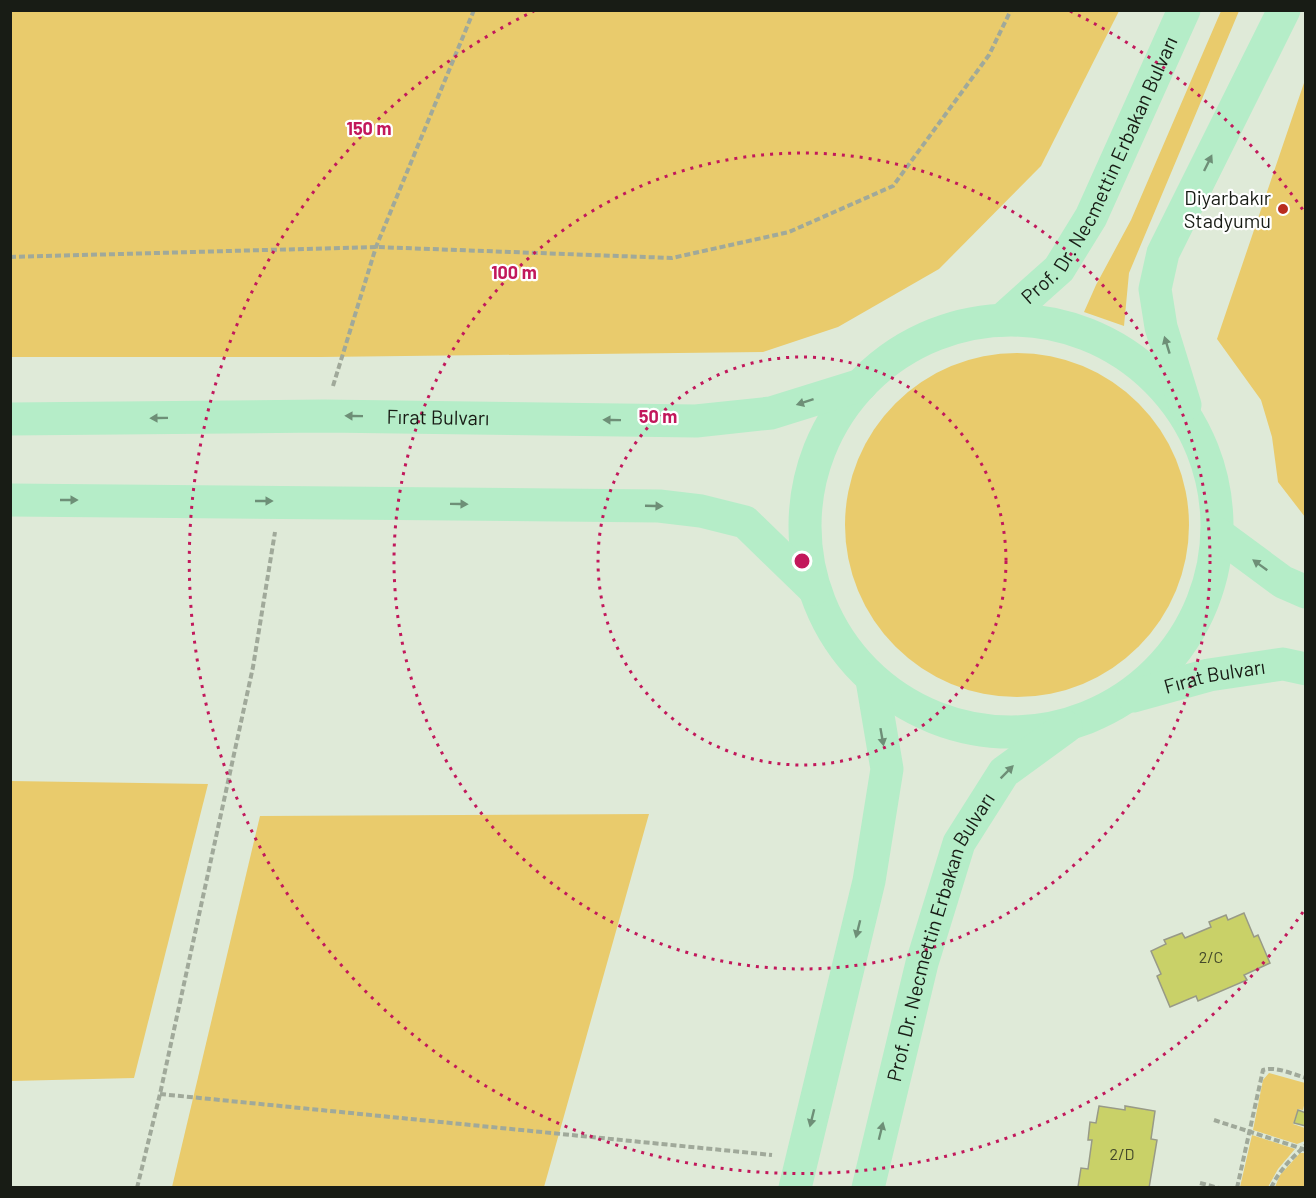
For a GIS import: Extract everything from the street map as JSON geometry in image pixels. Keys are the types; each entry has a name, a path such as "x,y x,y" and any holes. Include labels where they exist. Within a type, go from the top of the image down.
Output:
{"main road":[{"name":"Prof. Dr. Necmettin Erbakan Bulvarı","path":"1002,320 1059,269 1085,225 1184,10"},
{"path":"1190,422 1153,375 1105,342 1055,324 1002,320 949,329 901,351 861,385 828,429 809,481 804,536 814,589 837,638 872,680 914,709 962,727 1013,732 1072,723 1125,698 1169,659 1194,621 1211,579 1218,534 1212,476 1190,422 1161,327 1155,290 1163,253 1284,10"},
{"name":"Fırat Bulvarı","path":"10,419 324,416 696,421 771,413 861,385"},
{"path":"10,500 659,506 700,511 745,522 814,589"},
{"path":"1218,534 1283,582 1305,592"},
{"name":"Fırat Bulvarı","path":"1125,698 1209,675 1283,664 1305,669"},
{"path":"798,1173 869,881 888,769 872,680"},
{"name":"Prof. Dr. Necmettin Erbakan Bulvarı","path":"868,1188 922,963 959,843 1004,772 1072,723"}],"path":[{"path":"324,416 376,247 474,10"},
{"path":"10,256 376,247 672,258 789,232 893,186 989,55 1011,10"},
{"path":"137,1188 160,1094 253,667 280,502"},
{"path":"1237,1188 1263,1070 1267,1068 1279,1070 1305,1078"},
{"path":"160,1094 798,1173"},
{"path":"1214,1120 1304,1148"},
{"path":"1271,1188 1288,1160 1304,1148"},
{"path":"1200,1183 1219,1188"}],"shaded area":[{"path":"10,11 1119,11 1041,166 939,269 838,327 763,352 321,357 11,357"},
{"path":"1221,11 1239,11 1129,273 1124,326 1084,312 1131,220"},
{"name":"Diyarbakır Stadyumu","path":"1305,80 1305,517 1278,482 1272,437 1261,400 1217,339"},
{"path":"1017,353 1051,356 1083,366 1113,382 1139,403 1160,429 1176,459 1186,491 1189,525 1186,559 1176,591 1160,621 1139,647 1113,668 1083,684 1051,694 1017,697 983,694 951,684 921,668 895,647 874,621 858,591 848,559 845,525 848,491 858,459 874,429 895,403 921,382 951,366 983,356"},
{"path":"10,781 208,784 134,1078 11,1081"},
{"path":"649,814 544,1187 172,1187 260,816"},
{"path":"1269,1073 1305,1083 1303,1110 1298,1109 1293,1124 1305,1128 1305,1141 1297,1144 1253,1130 1263,1080"},
{"path":"1252,1135 1295,1149 1278,1169 1268,1187 1240,1187"},
{"path":"1300,1153 1305,1153 1305,1187 1275,1187 1280,1175"}],"building":[{"path":"1244,913 1254,937 1258,935 1270,963 1244,975 1247,980 1198,1001 1196,996 1170,1007 1157,976 1161,974 1151,951 1166,944 1164,940 1182,933 1185,938 1211,927 1209,922 1226,915 1228,920"},
{"path":"1099,1106 1125,1110 1125,1106 1155,1111 1151,1139 1157,1140 1149,1188 1078,1187 1081,1168 1088,1169 1092,1140 1088,1140 1090,1122 1096,1123"},
{"path":"1298,1110 1306,1113 1306,1126 1294,1123"}],"place":[{"name":"Diyarbakır Stadyumu","path":"1283,209"}]}
